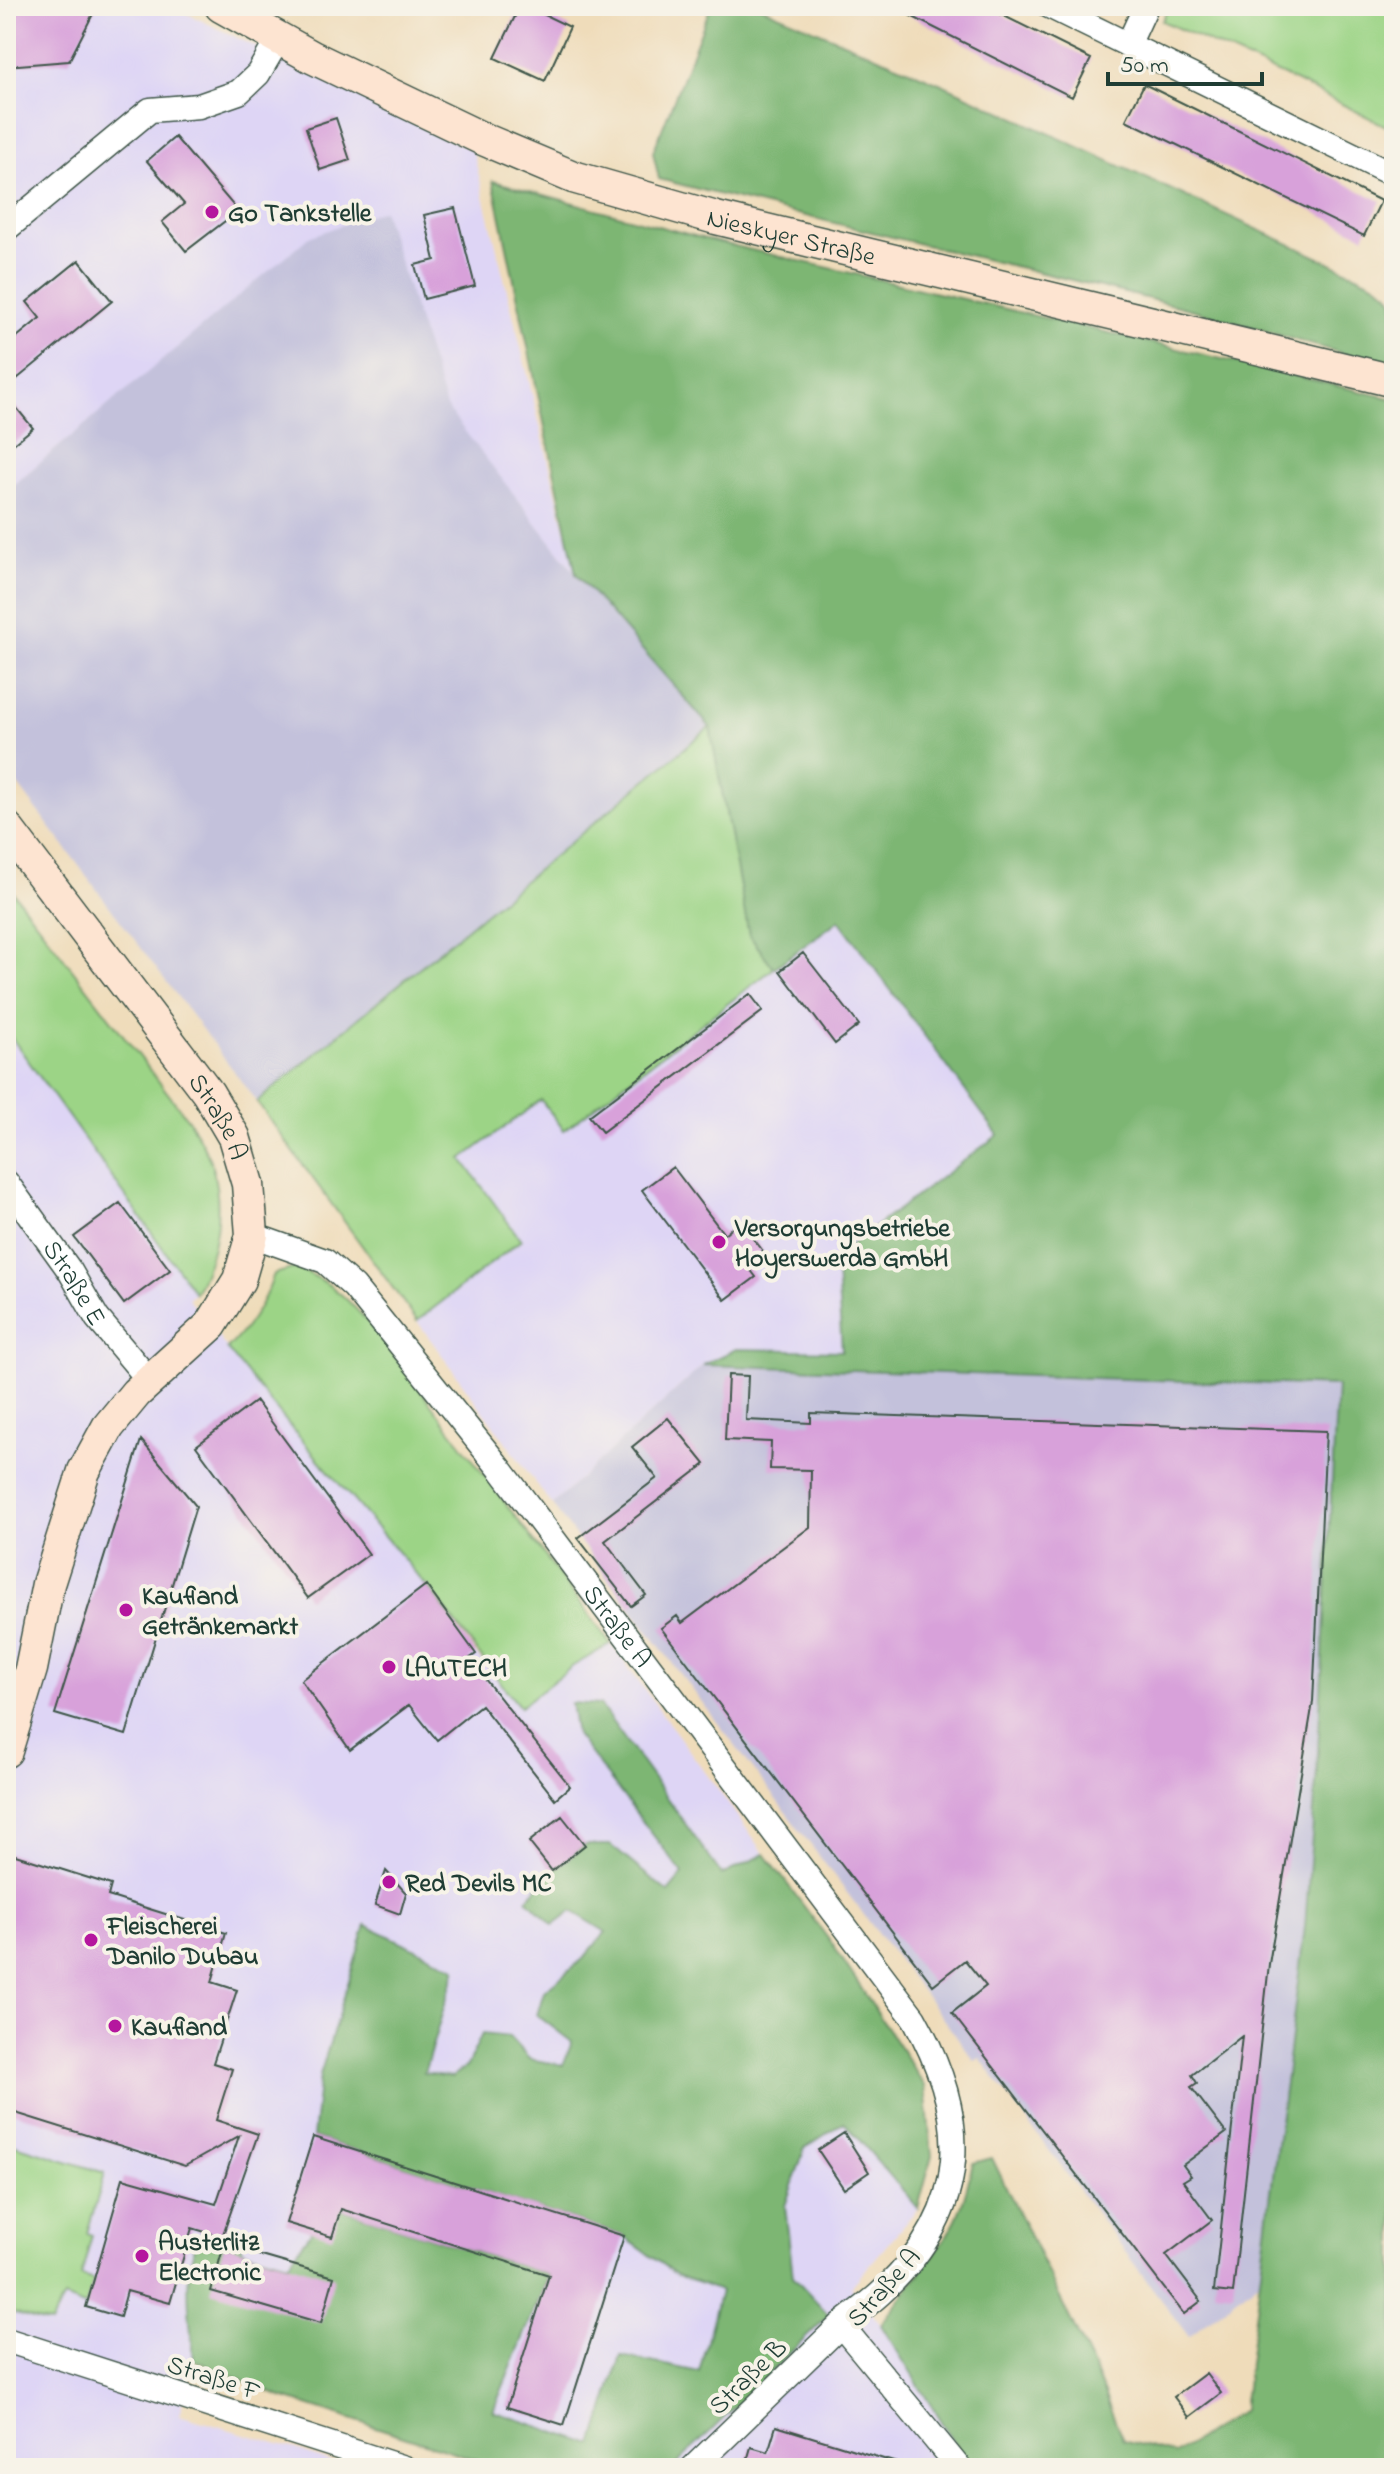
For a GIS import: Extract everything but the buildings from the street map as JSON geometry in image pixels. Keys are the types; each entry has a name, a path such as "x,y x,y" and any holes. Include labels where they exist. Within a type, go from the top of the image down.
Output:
{"main road":[{"name":"Nieskyer Straße","path":"221,6 312,57 483,139 573,177 716,218 1394,381"},
{"name":"Straße A","path":"6,827 208,1093 234,1137 248,1184 252,1235"},
{"path":"6,1681 48,1584 84,1471 108,1427 149,1380 211,1325 239,1280 252,1235"},
{"path":"6,1751 31,1669 48,1584"}],"street":[{"path":"1049,6 1394,175"},
{"path":"1128,45 1146,6"},
{"path":"6,229 150,110 199,106 239,92 258,74 279,38"},
{"name":"Straße E","path":"6,1182 70,1271 97,1318 149,1380"},
{"name":"Straße A","path":"252,1235 325,1261 354,1287 502,1471 906,2007 927,2042 948,2098 952,2123 954,2170 946,2202 914,2257 884,2290 841,2325 959,2468"},
{"name":"Straße B","path":"693,2468 841,2325"},
{"name":"Straße F","path":"6,2340 404,2468"}],"shaded area":[{"path":"6,6 171,6 473,151 576,574 445,407 382,211 309,238 6,491"},
{"path":"383,210 446,407 576,574 710,727 257,1102 6,769 6,491 309,237"},
{"path":"839,919 998,1135 836,1255 843,1351 736,1349 703,1365 552,1505 417,1321 521,1241 461,1159 541,1100 564,1130"},
{"path":"6,1030 195,1293 188,1298 231,1354 426,1585 519,1707 573,1666 611,1644 765,1854 722,1875 720,2291 699,2373 593,2445 492,2411 327,2330 210,2297 179,2415 347,2468 6,2468"},
{"path":"703,1365 1337,1385 1317,1771 1305,1927 1261,2279 1189,2337 980,2058 975,2061 552,1505"},
{"path":"844,2122 918,2208 851,2287 881,2325 970,2468 673,2468 828,2315 793,2276 785,2206 805,2148"}],"green space":[{"path":"711,6 759,6 944,85 1372,282 1388,292 1394,301 1394,365 1178,306 659,179 653,152"},
{"path":"1169,6 1394,6 1394,130 1162,21"},
{"path":"493,181 713,241 1394,399 1394,2468 970,2468 881,2325 954,2223 973,2163 992,2158 1090,2360 1123,2440 1175,2454 1243,2410 1305,1927 1317,1771 1337,1386 703,1365 736,1349 842,1351 836,1256 998,1135 839,920 774,968 749,935 710,727 576,574"},
{"path":"710,727 749,935 774,968 564,1130 541,1100 462,1159 521,1240 417,1321 257,1102"},
{"path":"6,883 190,1122 208,1155 216,1183 216,1232 208,1263 195,1293 6,1030"},
{"path":"295,1268 334,1288 383,1340 611,1644 573,1666 520,1707 436,1597 227,1349 255,1314 274,1274"},
{"path":"571,1703 600,1705 722,1875 765,1854 835,1948 925,2086 932,2156 918,2208 844,2122 805,2148 785,2206 793,2276 829,2315 673,2468 503,2468 279,2396 194,2360 189,2270 193,2252 210,2221 236,2231 242,2250 288,2263 312,2231 341,2209 549,2275 493,2411 593,2445 621,2356 699,2372 720,2291 677,2275 623,2236 313,2137 320,2075 366,1925 456,1968 424,2073 452,2077 467,2066 482,2034 509,2037 529,2059 563,2065 572,2042 537,2015 544,1991 583,1959 606,1932 572,1911 553,1925 527,1899 552,1871 585,1845 610,1845 668,1892 683,1874 576,1735"},
{"path":"6,2142 105,2173 87,2233 92,2235 81,2276 94,2280 86,2307 64,2298 50,2324 6,2311"}],"place":[{"name":"Go Tankstelle","path":"212,212"},
{"name":"Versorgungsbetriebe Hoyerswerda GmbH","path":"719,1242"},
{"name":"Kaufland Getränkemarkt","path":"126,1610"},
{"name":"LAUTECH","path":"389,1667"},
{"name":"Red Devils MC","path":"389,1882"},
{"name":"Fleischerei Danilo Dubau","path":"91,1940"},
{"name":"Kaufland","path":"115,2026"},
{"name":"Austerlitz Electronic","path":"142,2256"}]}
